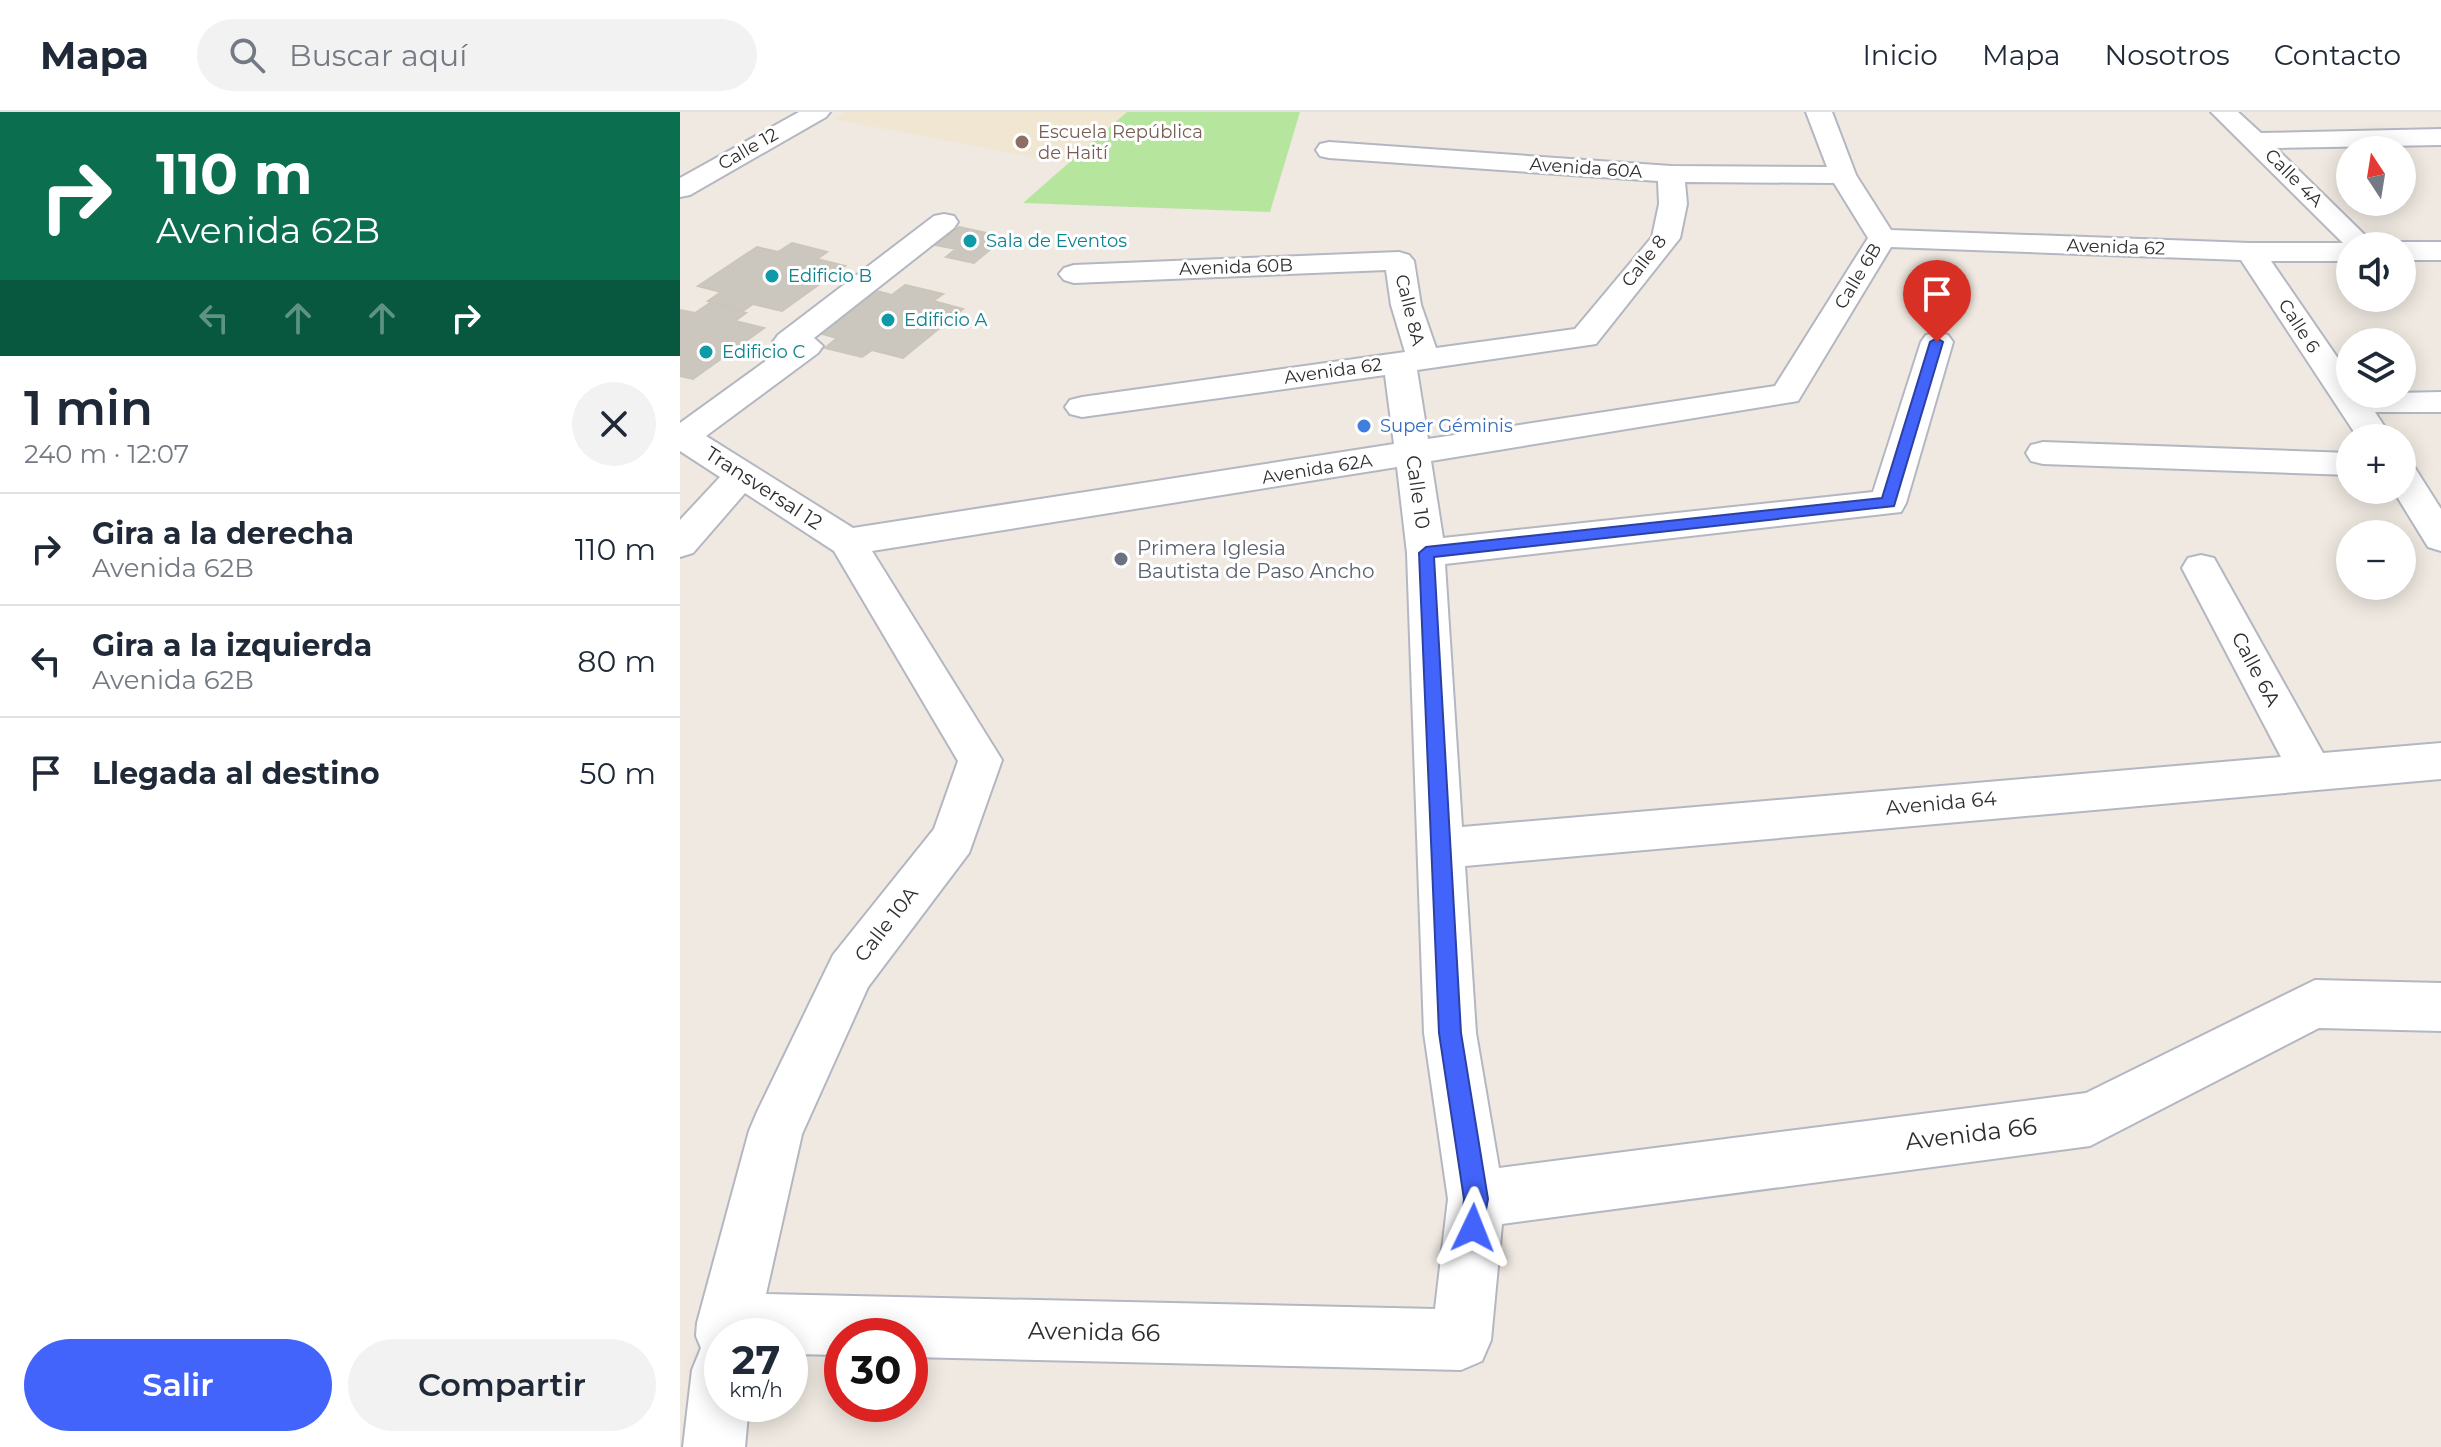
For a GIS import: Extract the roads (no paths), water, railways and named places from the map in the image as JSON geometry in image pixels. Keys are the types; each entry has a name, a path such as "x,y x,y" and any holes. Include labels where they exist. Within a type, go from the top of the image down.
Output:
{"street":[{"name":"Calle 12","path":"682,186 817,112"},
{"name":"Calle 6B","path":"1786,394 1882,238 1843,175 1819,112"},
{"name":"Calle 4A","path":"2224,112 2348,232"},
{"path":"2256,141 2441,137"},
{"name":"Avenida 60A","path":"1329,150 1671,174 1843,175"},
{"name":"Calle 8","path":"1585,337 1666,238 1673,204 1671,174"},
{"path":"682,436 807,346 789,342 944,222"},
{"name":"Avenida 62","path":"1882,238 2250,252 2336,252"},
{"path":"2416,251 2441,251"},
{"name":"Calle 6","path":"2250,252 2336,382"},
{"name":"Avenida 60B","path":"1074,274 1399,261"},
{"name":"Calle 8A","path":"1399,261 1411,360"},
{"name":"Avenida 62","path":"1082,407 1585,337"},
{"path":"1426,553 1888,503 1937,342"},
{"name":"Calle 10","path":"1411,360 1412,454 1426,553 1450,1033 1476,1199 1461,1340"},
{"name":"Avenida 62A","path":"847,542 1786,394"},
{"path":"2416,402 2441,402"},
{"name":"Transversal 12","path":"682,436 847,542"},
{"path":"2043,453 2336,463"},
{"path":"680,544 743,473"},
{"path":"2416,498 2441,538"},
{"name":"Calle 10A","path":"731,1318 776,1131 850,971 953,839 980,760 847,542"},
{"name":"Calle 6A","path":"2201,568 2310,770"},
{"name":"Avenida 64","path":"1442,848 2441,761"},
{"name":"Avenida 66","path":"1476,1199 2090,1119 2315,1004 2441,1007"},
{"name":"Avenida 66","path":"808,1343 1461,1340"},
{"name":"Calle 10A","path":"714,1447 717,1422"}],"place":[{"name":"Escuela República de Haití","path":"1022,142"},
{"name":"Sala de Eventos","path":"970,241"},
{"name":"Edificio B","path":"772,276"},
{"name":"Edificio A","path":"888,320"},
{"name":"Edificio C","path":"706,352"},
{"name":"Super Géminis","path":"1364,426"},
{"name":"Primera Iglesia Bautista de Paso Ancho","path":"1121,559"}]}
